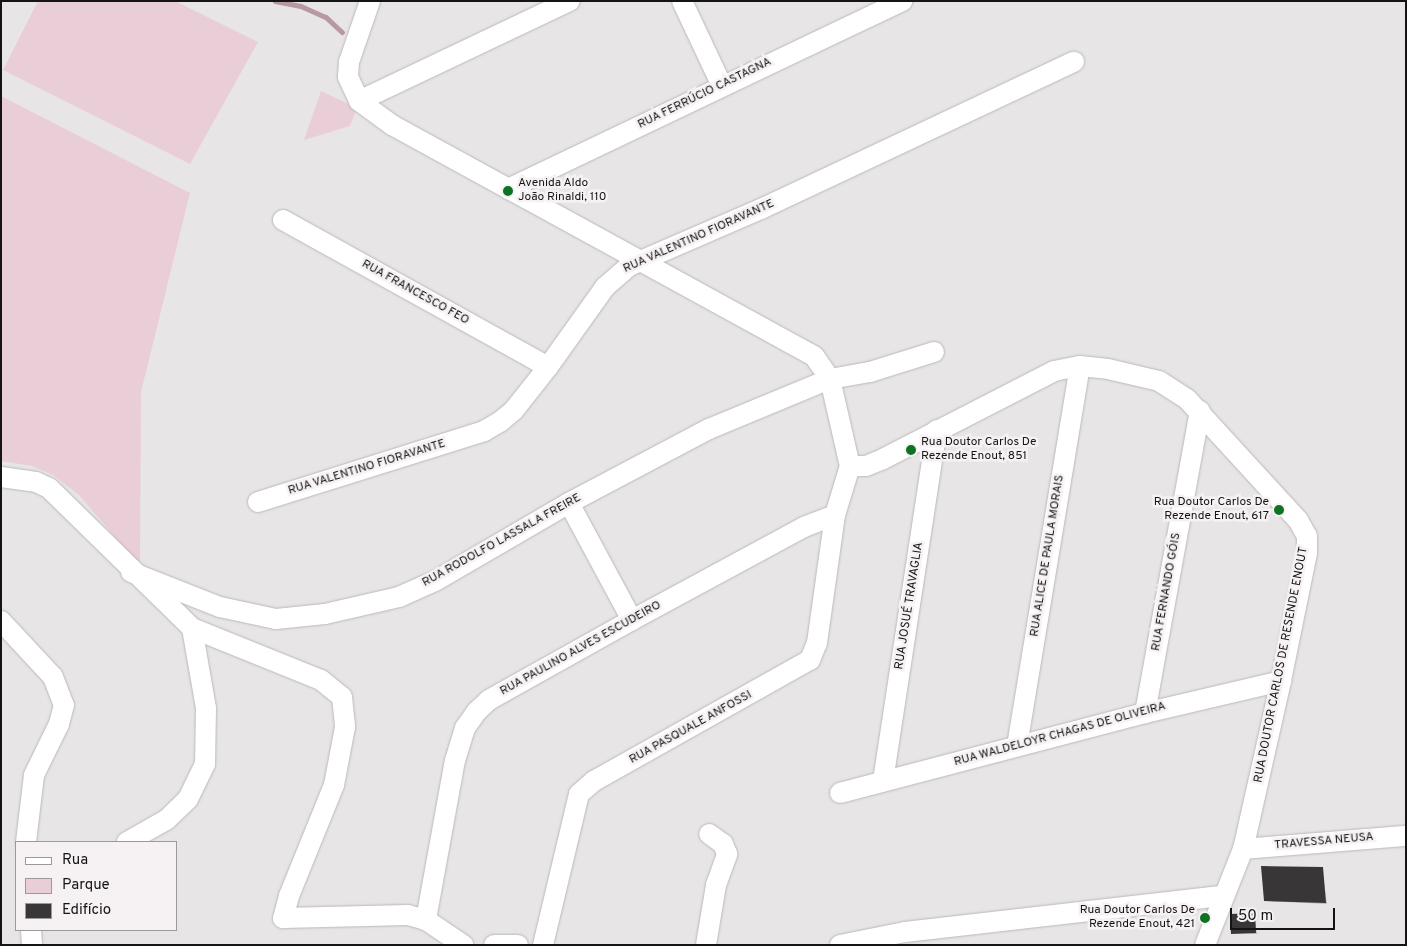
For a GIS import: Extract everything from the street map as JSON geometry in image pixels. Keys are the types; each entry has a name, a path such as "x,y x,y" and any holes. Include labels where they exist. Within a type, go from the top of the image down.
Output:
{"street":[{"path":"370,1 349,62 348,77 359,101 392,125 801,347 822,364 830,379 850,466 835,515"},
{"path":"359,101 570,1"},
{"path":"682,1 722,86"},
{"name":"RUA FERRÚCIO CASTAGNA","path":"508,189 902,1"},
{"name":"RUA VALENTINO FIORAVANTE","path":"258,502 484,431 514,410 548,367 605,287 628,266 761,209 1074,62"},
{"name":"RUA FRANCESCO FEO","path":"283,220 548,367"},
{"name":"RUA RODOLFO LASSALA FREIRE","path":"131,572 248,615 276,619 324,614 399,597 435,581 569,503 709,429 830,379 870,372 934,352"},
{"name":"RUA DOUTOR CARLOS DE RESENDE ENOUT","path":"850,466 871,464 1054,371 1080,366 1130,373 1159,381 1188,399 1298,520 1307,536 1307,553 1281,681 1243,849 1205,945"},
{"name":"RUA ALICE DE PAULA MORAIS","path":"1017,746 1080,366"},
{"name":"RUA FERNANDO GÓIS","path":"1145,713 1200,411"},
{"name":"RUA JOSUÉ TRAVAGLIA","path":"883,781 937,430"},
{"path":"1,477 20,478 49,488 131,572 192,628 321,680 342,697 345,727 334,785 288,896 283,918 384,914 426,920 462,945"},
{"path":"569,503 632,620"},
{"name":"RUA PAULINO ALVES ESCUDEIRO","path":"426,920 455,760 470,719 489,700 804,527 835,515"},
{"name":"RUA PASQUALE ANFOSSI","path":"543,945 580,794 594,781 810,660 817,643 835,515"},
{"path":"1,621 54,677 64,705 59,724 34,775 26,841"},
{"path":"129,841 166,820 182,804 198,783 205,764 206,708 192,628"},
{"name":"RUA WALDELOYR CHAGAS DE OLIVEIRA","path":"840,793 1145,713 1281,681"},
{"path":"706,945 716,885 728,854 723,844 709,834"},
{"name":"TRAVESSA NEUSA","path":"1243,849 1406,836"},
{"path":"840,945 905,932 1223,896"},
{"path":"31,931 32,945"},
{"path":"494,945 518,945"}],"green space":[{"path":"38,1 175,1 258,42 190,164 3,70"},
{"path":"321,91 357,108 350,126 304,140"},
{"path":"1,96 190,193 141,392 140,566 79,495 53,475 32,466 1,461"}],"building":[{"path":"1261,866 1323,867 1326,903 1264,901"},
{"path":"1255,913 1256,933 1231,934 1230,914"}],"waterway":[{"path":"275,1 301,6 326,17 342,32"}],"place":[{"name":"Avenida Aldo João Rinaldi, 110","path":"508,191"},
{"name":"Rua Doutor Carlos De Rezende Enout, 851","path":"911,450"},
{"name":"Rua Doutor Carlos De Rezende Enout, 617","path":"1279,510"},
{"name":"Rua Doutor Carlos De Rezende Enout, 421","path":"1205,918"}]}
